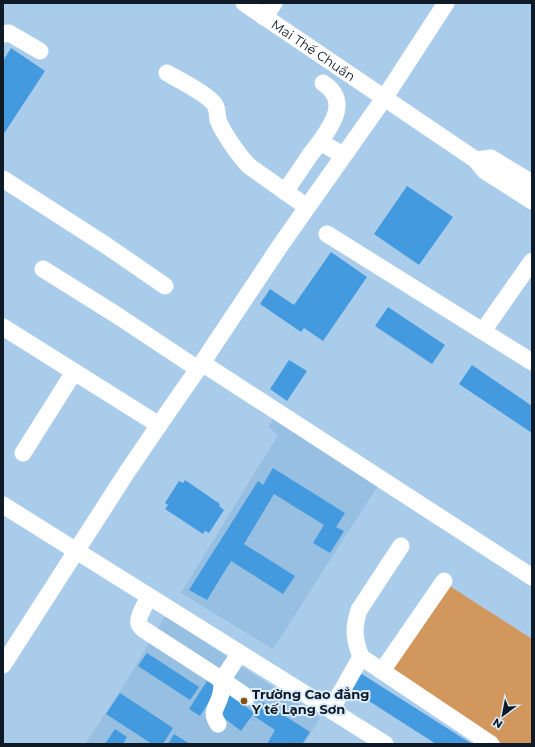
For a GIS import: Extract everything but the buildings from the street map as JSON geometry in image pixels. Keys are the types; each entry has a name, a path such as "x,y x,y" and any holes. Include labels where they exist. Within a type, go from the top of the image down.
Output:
{"street":[{"name":"Mai Thế Chuẩn","path":"244,3 269,10 384,97 476,160 485,171 532,201"},
{"path":"3,665 159,425 282,243 384,97 446,3"},
{"path":"3,34 9,32 40,51"},
{"path":"166,73 199,92 211,101 216,107 218,120 223,130 249,166 307,207"},
{"path":"285,192 310,154 320,142 335,117 338,108 336,98 332,90 323,82"},
{"path":"320,142 343,155"},
{"path":"476,160 491,158 532,183"},
{"path":"3,179 107,246 164,286"},
{"path":"327,234 532,362"},
{"path":"483,331 532,261"},
{"path":"43,269 530,572"},
{"path":"3,327 159,425"},
{"path":"23,453 74,372"},
{"path":"3,505 385,744"},
{"path":"401,546 359,610 354,629 357,646 361,657 491,744"},
{"path":"382,671 444,582"},
{"path":"149,597 140,614 139,625 142,629 247,697"},
{"path":"218,724 214,719 213,713 222,689 222,680 240,654"},
{"path":"331,710 361,657"}],"shaded area":[{"path":"276,412 379,484 273,649 181,593 278,435 269,427"},
{"path":"448,585 532,639 532,744 503,744 392,671"},
{"name":"Trường Cao đẳng Y tế Lạng Sơn","path":"165,616 320,718 304,744 85,744 124,685"}],"place":[{"name":"Trường Cao đẳng Y tế Lạng Sơn","path":"244,701"}]}
